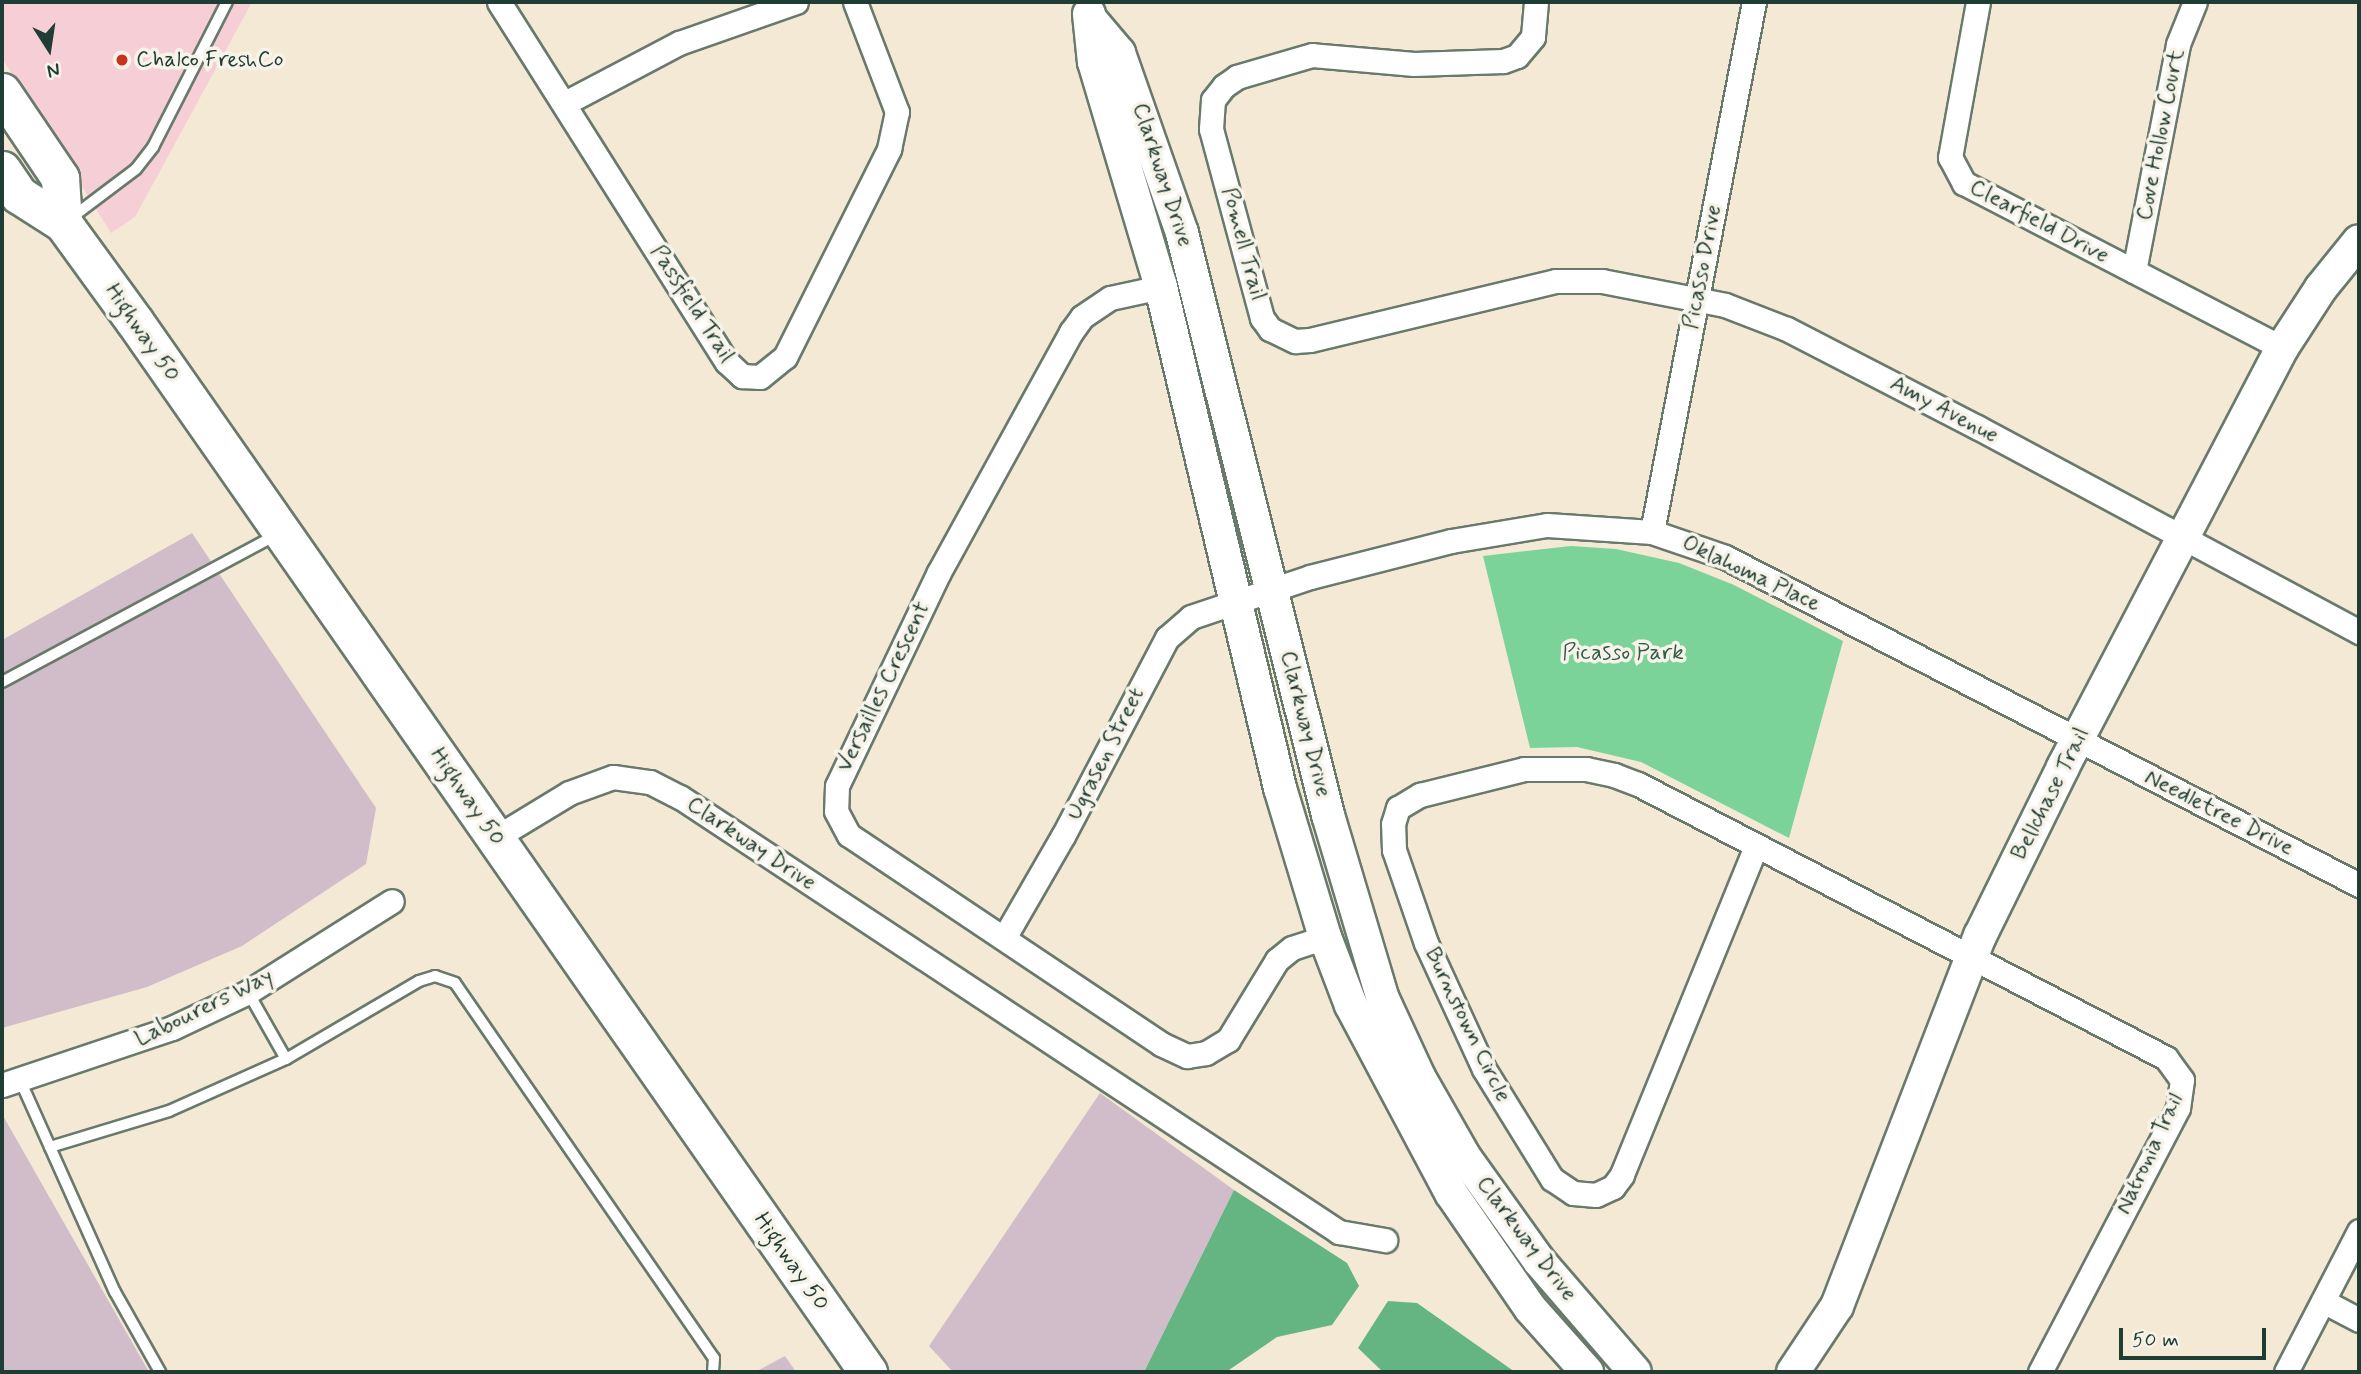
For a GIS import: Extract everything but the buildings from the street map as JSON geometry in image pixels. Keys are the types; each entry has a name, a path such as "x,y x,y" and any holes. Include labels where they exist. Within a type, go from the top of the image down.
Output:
{"main road":[{"name":"Highway 50","path":"2,92 60,178 64,223"},
{"name":"Highway 50","path":"2,170 19,195 64,223 868,1372"}],"street":[{"name":"Passfield Trail","path":"499,2 727,362 742,376 761,377 785,357 889,149 897,111 855,2"},
{"path":"565,103 679,43 796,2"},
{"name":"Pomell Trail","path":"1536,2 1533,37 1517,56 1503,61 1414,64 1312,55 1237,77 1223,86 1210,108 1211,129 1262,318 1270,329 1295,341 1556,281 1602,281 1697,299"},
{"name":"Picasso Drive","path":"1652,532 1754,2"},
{"name":"Clearfield Drive","path":"1978,2 1950,148 1952,169 1964,183 2282,348"},
{"name":"Cove Hollow Court","path":"2134,271 2178,44 2195,2"},
{"name":"Clarkway Drive","path":"1088,11 1094,62 1161,287 1300,864 1325,937 1351,1004 1451,1193 1530,1308 1587,1372"},
{"name":"Clarkway Drive","path":"1088,11 1119,53 1182,233 1355,917 1384,999 1419,1077 1464,1156 1533,1252 1635,1372"},
{"name":"Bellchase Trail","path":"1793,1372 1837,1306 1859,1256 1972,957 2078,740 2282,348 2321,288 2359,241"},
{"name":"Versailles Crescent","path":"1161,287 1110,298 1082,317 1072,332 939,572 837,786 836,811 849,835 1161,1044 1187,1056 1206,1053 1228,1040 1278,960 1292,948 1325,937"},
{"name":"Amy Avenue","path":"1697,299 1759,316 1787,330 2359,632"},
{"name":"Oklahoma Place","path":"1235,601 1271,592 1310,577 1504,530 1585,524 1652,532 1754,571 2078,740"},
{"name":"Ugrasen Street","path":"1004,938 1063,836 1167,638 1191,617 1235,601"},
{"name":"Needletree Drive","path":"2078,740 2359,885"},
{"name":"Burnstown Circle","path":"1756,846 1622,1175 1613,1187 1596,1195 1573,1194 1552,1179 1456,1012 1394,850 1393,824 1398,808 1420,795 1524,769 1586,769 1637,784 1972,957"},
{"name":"Clarkway Drive","path":"495,838 569,793 613,777 650,782 680,797 1339,1233 1385,1240"},
{"name":"Labourers Way","path":"11,1082 172,1028 248,992 392,901"},
{"name":"Natronia Trail","path":"1972,957 2166,1058 2182,1080 2178,1108 2040,1372"},
{"path":"2286,1372 2359,1231"},
{"path":"2323,1301 2359,1320"}],"lane":[{"path":"64,223 136,169 153,146 227,2"},
{"path":"2,682 281,532"},
{"path":"50,1147 169,1111 286,1059 419,981 435,976 455,983 714,1357 713,1372"},
{"path":"248,992 286,1059"},
{"path":"11,1082 50,1147 115,1292 160,1372"}],"shaded area":[{"path":"2,2 252,2 135,217 111,233 2,58"},
{"path":"192,533 376,808 366,864 242,946 147,987 2,1028 2,640"},
{"path":"1100,1093 1234,1190 1144,1372 953,1372 929,1346"},
{"path":"2,1114 149,1372 2,1372"},
{"path":"785,1356 796,1372 755,1372"}],"green space":[{"name":"Picasso Park","path":"1571,546 1616,549 1679,563 1734,585 1843,641 1789,838 1641,762 1577,747 1530,748 1483,556"},
{"path":"1234,1190 1347,1263 1359,1286 1332,1325 1277,1337 1226,1372 1144,1372"},
{"path":"1388,1301 1417,1303 1515,1372 1383,1372 1358,1348"}],"place":[{"name":"Chalco FreshCo","path":"122,60"}]}
